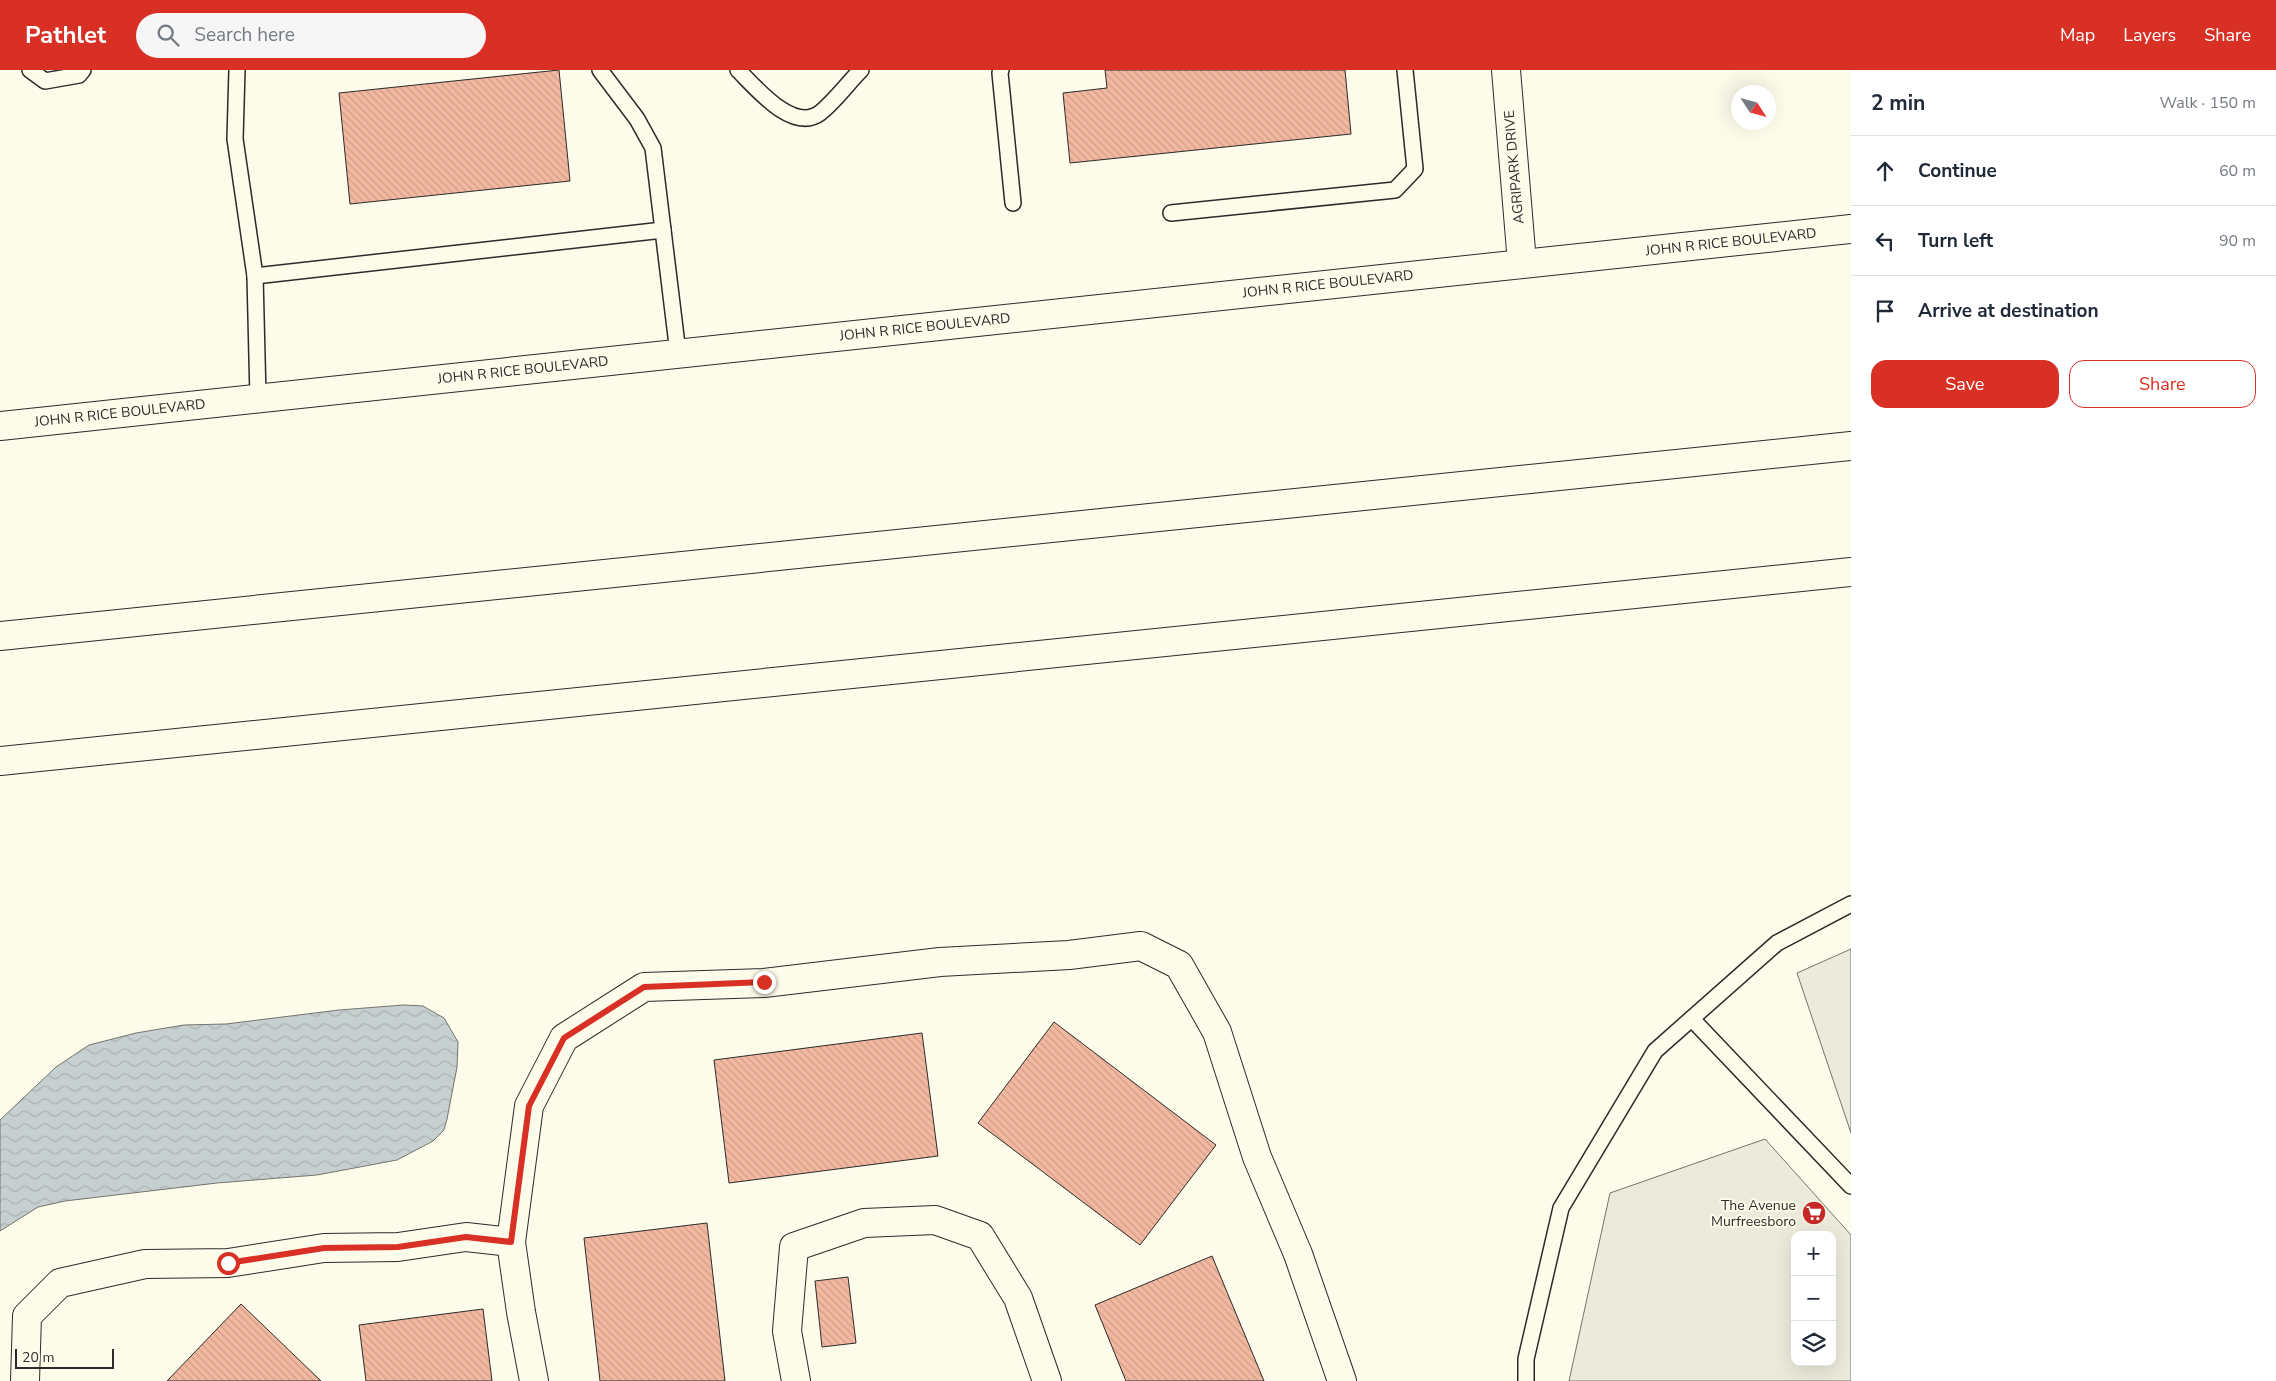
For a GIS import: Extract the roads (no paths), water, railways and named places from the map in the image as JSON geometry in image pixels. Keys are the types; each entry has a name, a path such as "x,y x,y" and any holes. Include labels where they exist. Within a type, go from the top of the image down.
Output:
{"main road":[{"name":"AGRIPARK DRIVE","path":"1506,70 1522,263"},
{"name":"JOHN R RICE BOULEVARD","path":"0,426 1851,229"},
{"path":"0,636 1851,446"},
{"path":"0,761 1851,572"},
{"path":"534,1381 511,1242 529,1106 564,1038 644,987 764,982 940,962 1069,955 1141,946 1179,965 1217,1032 1257,1157 1298,1254 1342,1381"},
{"path":"796,1381 787,1331 794,1247 864,1223 935,1220 980,1236 1018,1298 1048,1381"},
{"path":"24,1381 27,1316 60,1283 145,1264 228,1263 324,1248 398,1247 466,1237 511,1242"}],"lane":[{"path":"30,70 45,81 80,74 83,70"},
{"path":"237,70 235,139 255,276 258,398"},
{"path":"600,70 637,119 653,148 678,354"},
{"path":"738,70 782,111 800,119 819,114 861,70"},
{"path":"1001,70 1013,203"},
{"path":"1171,213 1395,190 1415,169 1405,70"},
{"path":"255,276 663,230"},
{"path":"1526,1381 1526,1359 1561,1208 1655,1051 1777,944 1851,904"},
{"path":"1692,1019 1851,1186"}],"water":[{"path":"404,1005 423,1006 444,1018 458,1042 457,1067 447,1119 444,1130 433,1141 397,1160 317,1175 217,1183 65,1201 38,1207 0,1231 0,1120 56,1067 89,1045 136,1033 184,1025 226,1024 339,1010"}],"place":[{"name":"The Avenue Murfreesboro","path":"1814,1213"}]}
